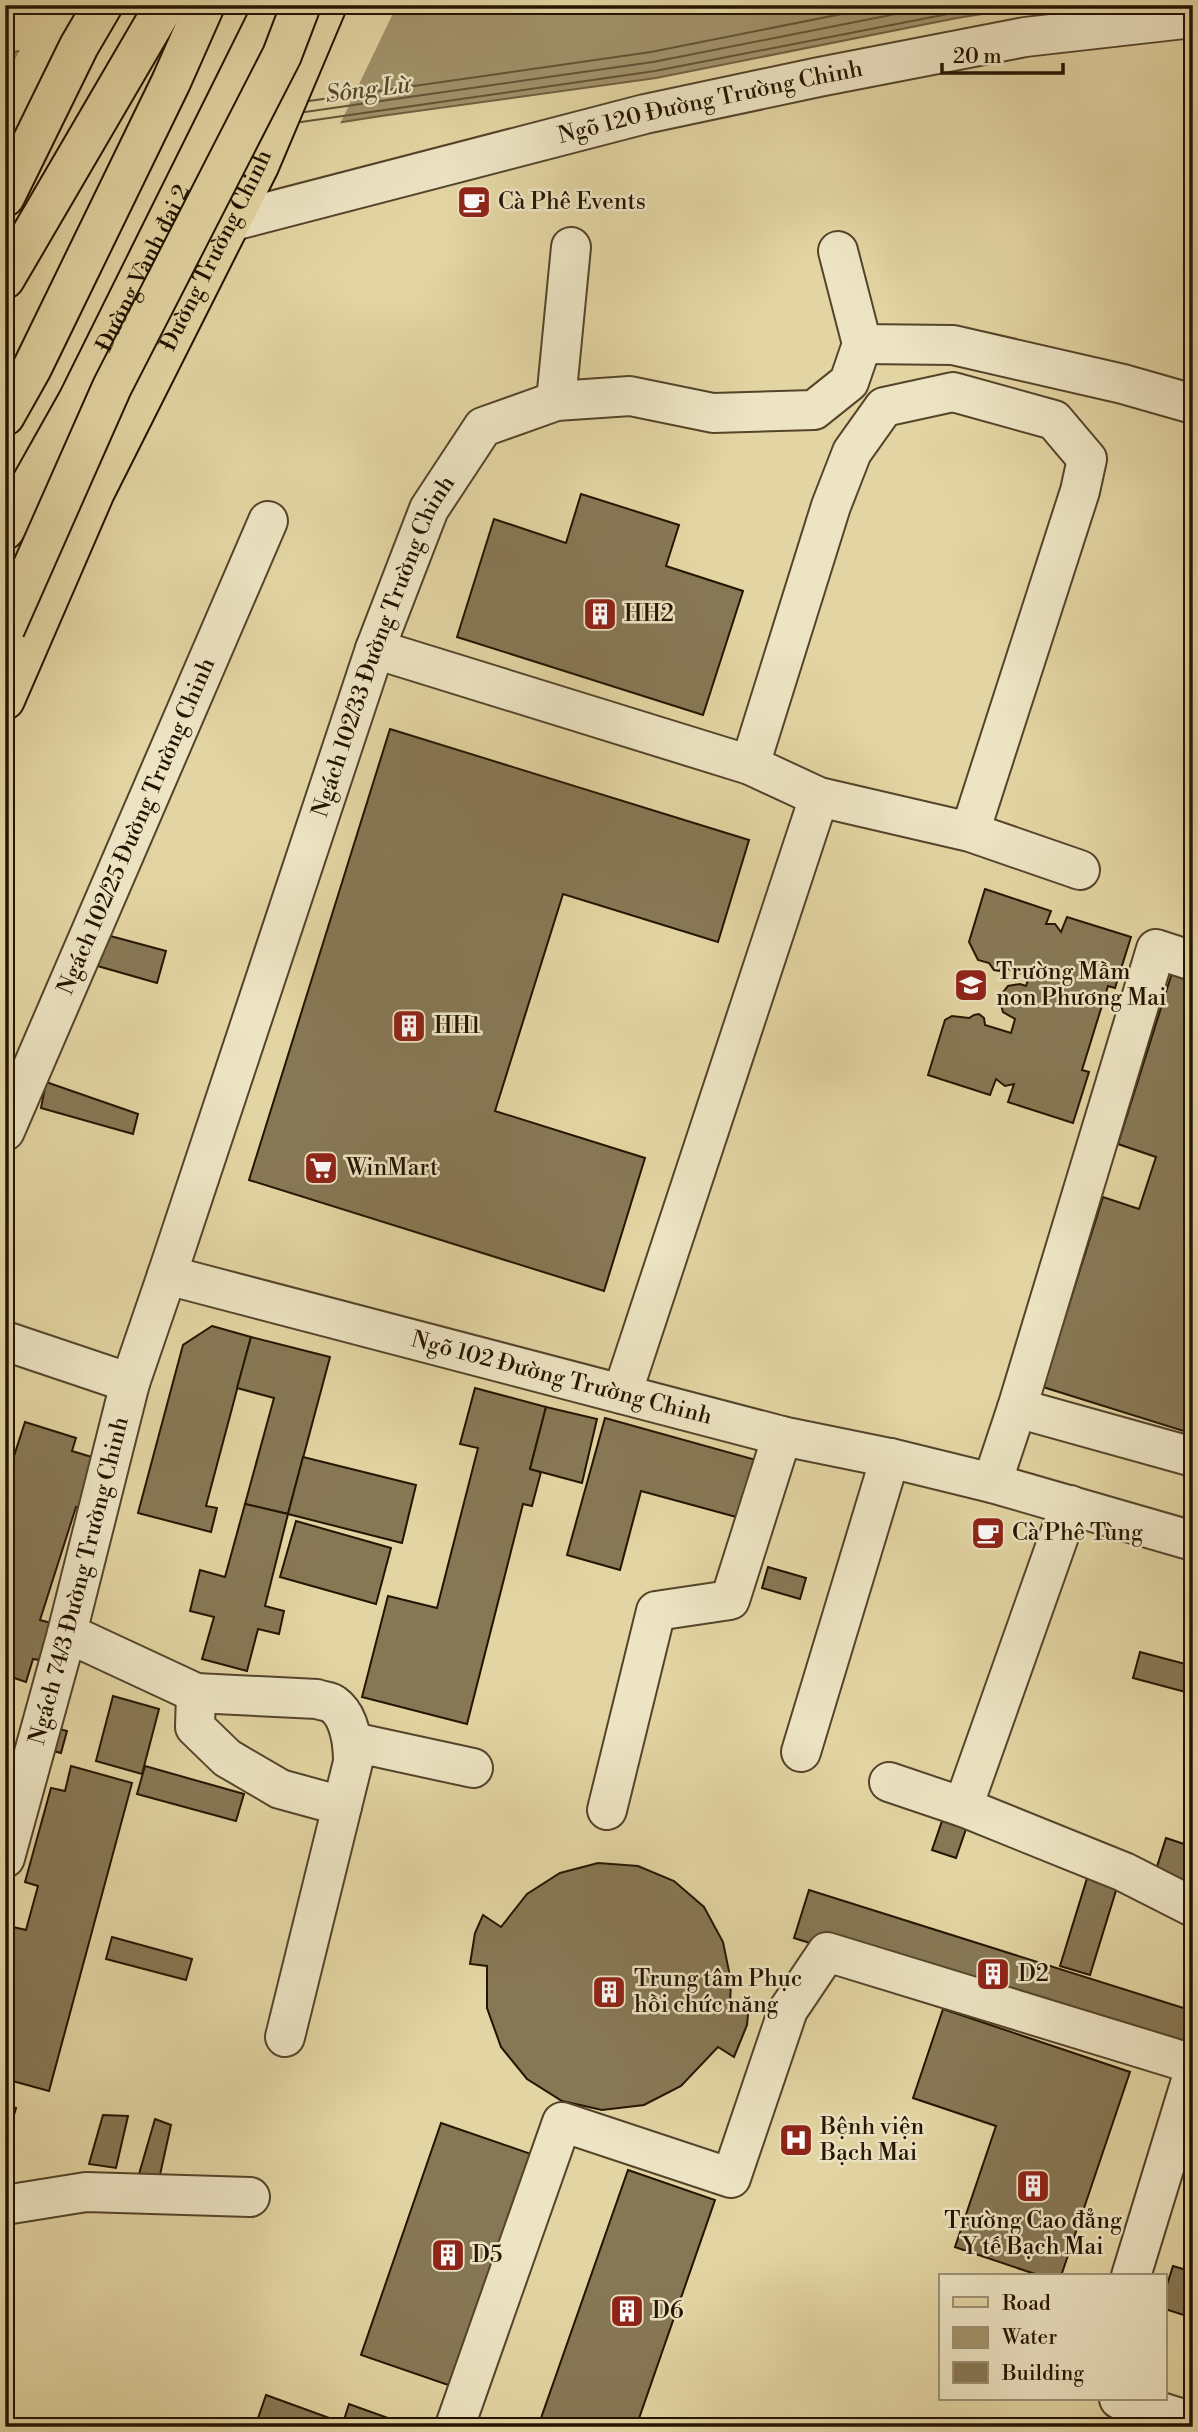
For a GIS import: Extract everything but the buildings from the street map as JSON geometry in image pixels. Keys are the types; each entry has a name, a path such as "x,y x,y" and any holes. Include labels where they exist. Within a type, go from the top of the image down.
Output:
{"main road":[{"path":"5,197 79,46 103,5"},
{"path":"5,279 165,5"},
{"path":"5,416 32,368 171,82 205,5"},
{"name":"Đường Vành đai 2","path":"5,530 78,400 274,5"},
{"path":"5,629 112,387 282,55 301,5"},
{"name":"Đường Trường Chinh","path":"5,700 95,492 259,166 327,5"},
{"name":"Đường Trường Chinh","path":"5,614 95,492"}],"street":[{"name":"Ngõ 120 Đường Trường Chinh","path":"233,221 645,114 819,77 1025,37 1193,18"},
{"path":"556,401 570,247"},
{"path":"838,251 862,344 953,345 1123,384 1193,404"},
{"name":"Ngách 102/33 Đường Trường Chinh","path":"167,1275 375,649 429,509 483,427 556,401 630,396 713,412 814,411 849,382 862,344"},
{"path":"750,765 831,506 852,452 884,407 953,392 1054,420 1087,459 1080,491 970,832"},
{"name":"Ngách 102/25 Đường Trường Chinh","path":"5,1131 268,521"},
{"path":"375,649 750,765 819,797 970,832 1080,870"},
{"path":"622,1394 819,797"},
{"path":"992,1483 1156,950 1193,961"},
{"path":"5,1341 130,1383 167,1275"},
{"name":"Ngõ 102 Đường Trường Chinh","path":"167,1275 782,1436 890,1458 992,1483 1193,1541"},
{"name":"Ngách 74/3 Đường Trường Chinh","path":"5,1858 67,1633 130,1383"},
{"path":"1017,1408 1193,1457"},
{"path":"607,1811 656,1611 730,1601 782,1436"},
{"path":"801,1752 890,1458"},
{"path":"963,1807 1070,1505"},
{"path":"67,1633 196,1693 317,1699 333,1704 346,1722 353,1742 353,1762 285,2037"},
{"path":"196,1693 195,1727 227,1758 280,1789 342,1806"},
{"path":"353,1742 473,1768"},
{"path":"889,1783 963,1807 1124,1871 1193,1907"},
{"path":"456,2423 562,2122 731,2178 788,2010 827,1952 1193,2064"},
{"path":"1132,2274 1193,2074"},
{"path":"5,2205 86,2192 250,2197"},
{"path":"1122,2400 1193,2422"}],"water":[{"name":"Sông Lừ","path":"384,5 1039,5 957,18 656,78 381,116 5,175 5,53"}],"pier":[{"path":"356,5 397,5 339,126 5,179 5,78 21,48"}],"place":[{"name":"Cà Phê Events","path":"474,202"},
{"name":"HH2","path":"600,614"},
{"name":"Trường Mầm non Phương Mai","path":"971,985"},
{"name":"HH1","path":"409,1026"},
{"name":"WinMart","path":"321,1168"},
{"name":"Cà Phê Tùng","path":"988,1533"},
{"name":"D2","path":"993,1974"},
{"name":"Trung tâm Phục hồi chức năng","path":"609,1992"},
{"name":"Bệnh viện Bạch Mai","path":"796,2140"},
{"name":"Trường Cao đẳng Y tế Bạch Mai","path":"1033,2186"},
{"name":"D5","path":"448,2255"},
{"name":"D6","path":"627,2311"}]}
